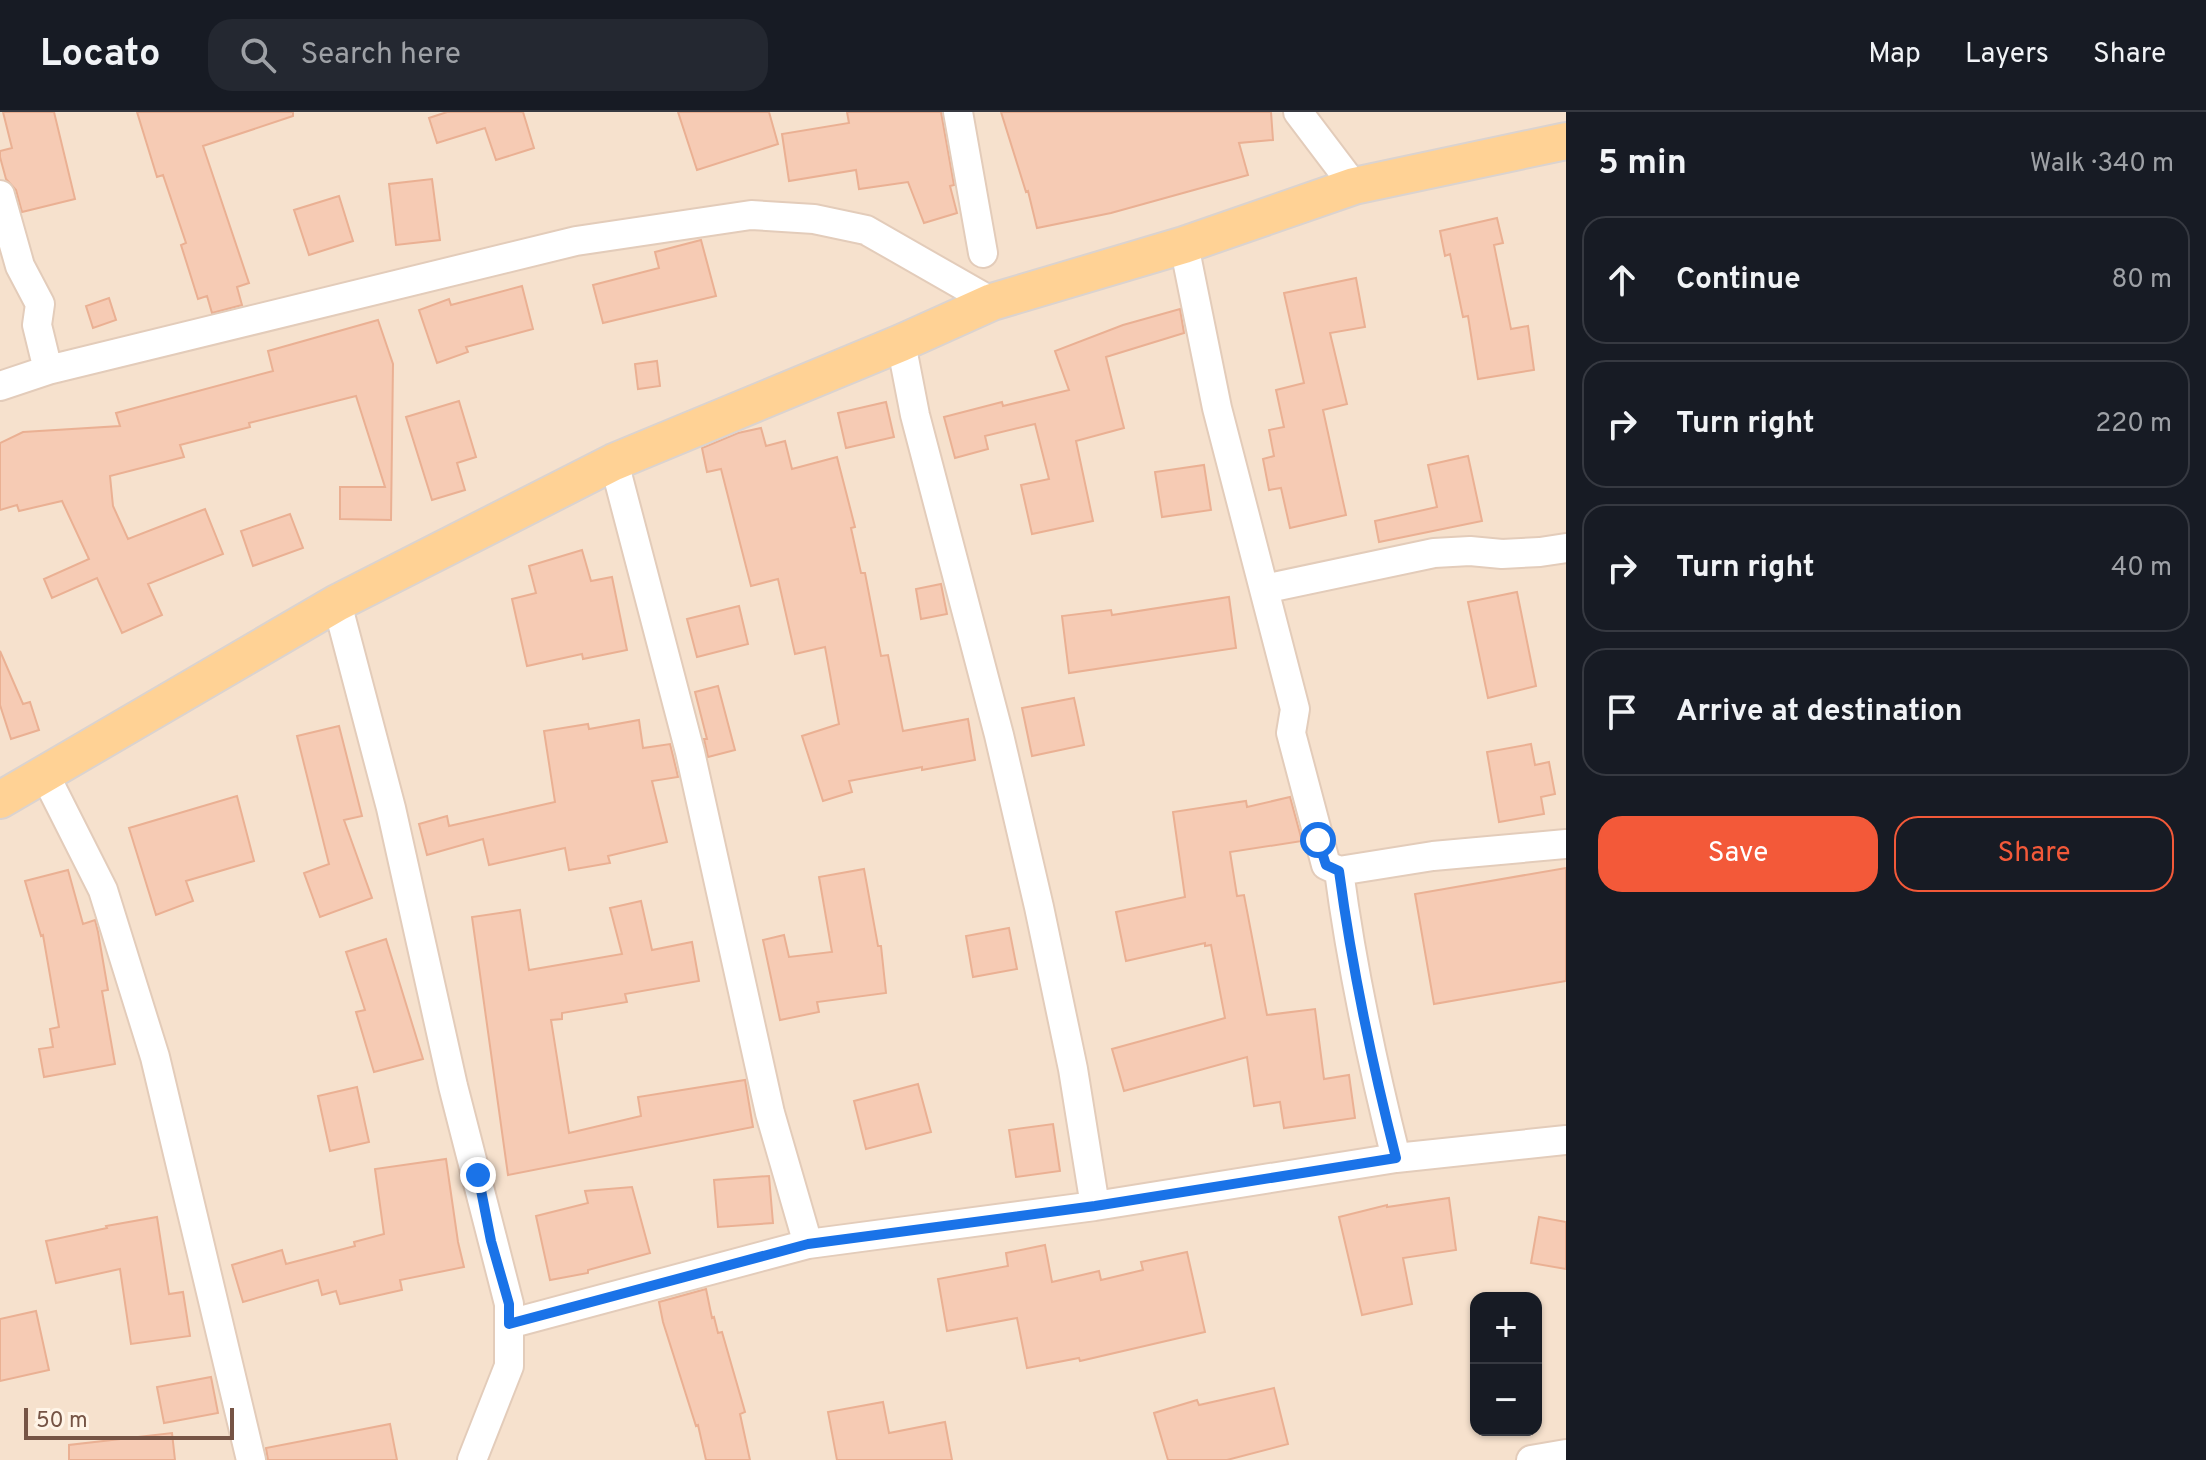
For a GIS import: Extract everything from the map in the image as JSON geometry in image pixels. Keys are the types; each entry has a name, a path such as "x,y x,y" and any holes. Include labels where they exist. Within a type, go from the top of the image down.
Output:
{"main road":[{"path":"0,800 337,603 614,462 992,302 1184,245 1354,186 1566,141"}],"street":[{"path":"958,112 983,253"},
{"path":"1298,112 1354,186"},
{"path":"0,195 20,266 40,304 37,325 48,370"},
{"path":"0,386 48,370 576,241 751,215 814,219 866,230 992,302"},
{"path":"1184,245 1217,408 1295,709 1291,733 1326,865 1339,871 1433,856 1566,844"},
{"path":"901,343 915,415 999,735 1039,907 1073,1069 1095,1206"},
{"path":"614,462 690,752 770,1113 808,1244"},
{"path":"1264,589 1434,553 1470,551 1502,554 1566,548"},
{"path":"337,603 391,808 434,1006 509,1304 509,1366 472,1460"},
{"path":"44,773 103,890 155,1057 251,1460"},
{"path":"1339,871 1351,964 1396,1158"},
{"path":"509,1324 808,1244 1095,1206 1396,1158 1566,1140"},
{"path":"1531,1460 1566,1454"}],"shaded area":[{"path":"0,112 1566,112 1566,1460 0,1460"}],"building":[{"path":"3,112 54,112 75,199 22,212 16,190 6,179 0,157 0,151 12,148"},
{"path":"137,112 293,112 293,116 203,146 249,283 237,287 242,305 212,313 207,296 198,299 181,245 186,243 163,175 157,177"},
{"path":"447,112 523,112 534,148 496,160 485,128 437,143 429,118"},
{"path":"678,112 769,112 778,144 697,170"},
{"path":"847,112 941,112 954,185 950,186 957,213 924,223 908,182 859,189 856,170 789,181 782,134 849,123"},
{"path":"1001,112 1271,112 1273,140 1239,143 1248,175 1111,213 1037,228"},
{"path":"432,179 440,240 396,245 389,184"},
{"path":"339,196 353,241 309,255 294,210"},
{"path":"1497,218 1503,243 1494,245 1511,329 1528,326 1534,370 1478,379 1468,316 1463,317 1450,254 1445,256 1440,231"},
{"path":"701,240 716,296 603,323 593,285 659,268 655,252"},
{"path":"1356,278 1365,327 1330,333 1347,404 1323,410 1346,515 1290,528 1281,488 1269,490 1263,459 1274,456 1269,430 1284,427 1276,390 1304,383 1284,293"},
{"path":"522,286 533,329 466,347 468,352 437,363 419,310 449,299 451,305"},
{"path":"109,298 116,320 93,328 86,306"},
{"path":"1180,309 1184,333 1106,357 1124,428 1076,441 1093,521 1032,534 1021,485 1049,479 1035,424 985,436 988,449 955,458 944,417 1002,402 1003,406 1069,390 1055,351 1123,325"},
{"path":"378,320 393,364 391,520 340,519 340,487 385,487 356,396 249,423 250,427 180,445 184,457 110,476 113,506 128,539 205,509 223,554 148,584 162,615 122,633 97,578 52,598 44,579 89,559 62,501 19,511 17,505 0,510 0,443 23,432 120,426 116,413 273,371 268,351"},
{"path":"657,361 660,386 638,389 635,364"},
{"path":"459,401 476,457 457,463 465,490 432,500 406,417"},
{"path":"886,402 894,437 846,448 838,413"},
{"path":"761,428 766,446 785,441 792,469 837,457 855,527 851,528 861,573 865,573 881,656 888,655 903,731 968,719 975,760 849,781 852,792 823,801 802,736 839,724 825,647 795,654 778,579 751,586 721,469 707,472 702,448 738,433"},
{"path":"1468,456 1482,521 1379,542 1375,521 1437,507 1428,465"},
{"path":"1204,465 1211,510 1162,517 1155,472"},
{"path":"290,514 303,548 253,566 241,531"},
{"path":"582,550 591,581 612,577 627,650 583,659 582,654 527,666 512,599 536,593 529,566"},
{"path":"941,584 947,614 921,619 916,589"},
{"path":"1517,592 1536,686 1488,698 1468,602"},
{"path":"1229,597 1236,648 1069,673 1062,616 1111,610 1112,615"},
{"path":"739,606 748,644 697,657 687,619"},
{"path":"0,651 23,704 30,702 39,730 11,739 0,705"},
{"path":"718,686 735,750 708,757 704,739 707,739 695,692"},
{"path":"1074,698 1084,745 1032,756 1022,708"},
{"path":"639,720 643,748 670,744 678,777 652,781 667,842 608,856 610,863 569,870 565,848 489,865 483,839 427,855 419,824 447,816 449,826 555,802 544,731 588,724 589,729"},
{"path":"339,726 362,816 344,820 372,898 320,917 304,873 329,864 297,736"},
{"path":"1531,744 1535,765 1549,762 1555,794 1541,797 1544,814 1499,822 1487,752"},
{"path":"237,796 254,861 186,881 193,901 156,915 129,828"},
{"path":"1290,797 1302,841 1230,852 1237,896 1244,895 1267,1015 1315,1009 1324,1079 1349,1075 1355,1118 1284,1128 1280,1102 1254,1106 1247,1057 1124,1091 1112,1049 1225,1018 1211,945 1205,946 1205,943 1126,961 1116,912 1185,897 1173,812 1246,801 1247,807"},
{"path":"1566,868 1566,981 1434,1004 1415,894"},
{"path":"864,869 878,946 881,946 886,993 817,1002 819,1012 780,1020 763,940 784,935 789,957 832,952 819,877"},
{"path":"68,870 83,924 95,920 98,932 108,990 102,991 115,1064 44,1077 39,1049 53,1047 50,1029 59,1027 43,935 25,881"},
{"path":"641,901 652,950 692,942 699,981 625,994 627,1002 562,1013 562,1019 551,1020 569,1133 641,1116 638,1097 745,1080 753,1127 508,1175 472,917 520,910 529,970 622,954 610,908"},
{"path":"1009,928 1017,969 973,977 966,936"},
{"path":"386,939 423,1059 374,1072 356,1012 365,1010 346,952"},
{"path":"918,1084 931,1132 866,1149 854,1101"},
{"path":"357,1087 369,1142 330,1151 318,1096"},
{"path":"1053,1124 1060,1171 1016,1177 1009,1130"},
{"path":"446,1159 464,1267 400,1280 402,1290 340,1304 336,1291 322,1295 318,1280 243,1302 232,1265 282,1250 286,1264 355,1246 354,1242 384,1234 375,1169"},
{"path":"769,1176 773,1223 718,1227 714,1180"},
{"path":"632,1187 650,1253 588,1270 588,1273 550,1280 536,1216 588,1203 585,1191"},
{"path":"1449,1198 1456,1250 1403,1258 1412,1304 1362,1315 1339,1217 1387,1205"},
{"path":"157,1217 169,1294 183,1292 190,1336 131,1344 120,1269 56,1283 46,1241"},
{"path":"1539,1217 1566,1222 1566,1269 1531,1263"},
{"path":"1045,1245 1052,1282 1099,1271 1101,1280 1143,1270 1141,1262 1187,1252 1205,1332 1080,1361 1079,1358 1027,1368 1017,1318 947,1331 938,1279 1008,1266 1006,1253"},
{"path":"706,1289 712,1318 718,1333 722,1332 745,1412 740,1414 750,1460 706,1460 698,1425 663,1322 659,1302"},
{"path":"36,1311 49,1370 0,1381 0,1319"},
{"path":"211,1377 218,1413 164,1423 157,1387"},
{"path":"1274,1388 1288,1444 1227,1460 1168,1460 1154,1413 1197,1400 1199,1405"},
{"path":"883,1402 889,1433 945,1422 952,1460 837,1460 828,1412"},
{"path":"390,1424 397,1460 268,1460 266,1448"},
{"path":"172,1433 175,1460 69,1460 69,1445"}],"route":[{"path":"478,1175 491,1241 509,1304 509,1324 808,1244 1095,1206 1396,1158 1369,1053 1351,964 1339,871 1326,865 1318,840"}]}
